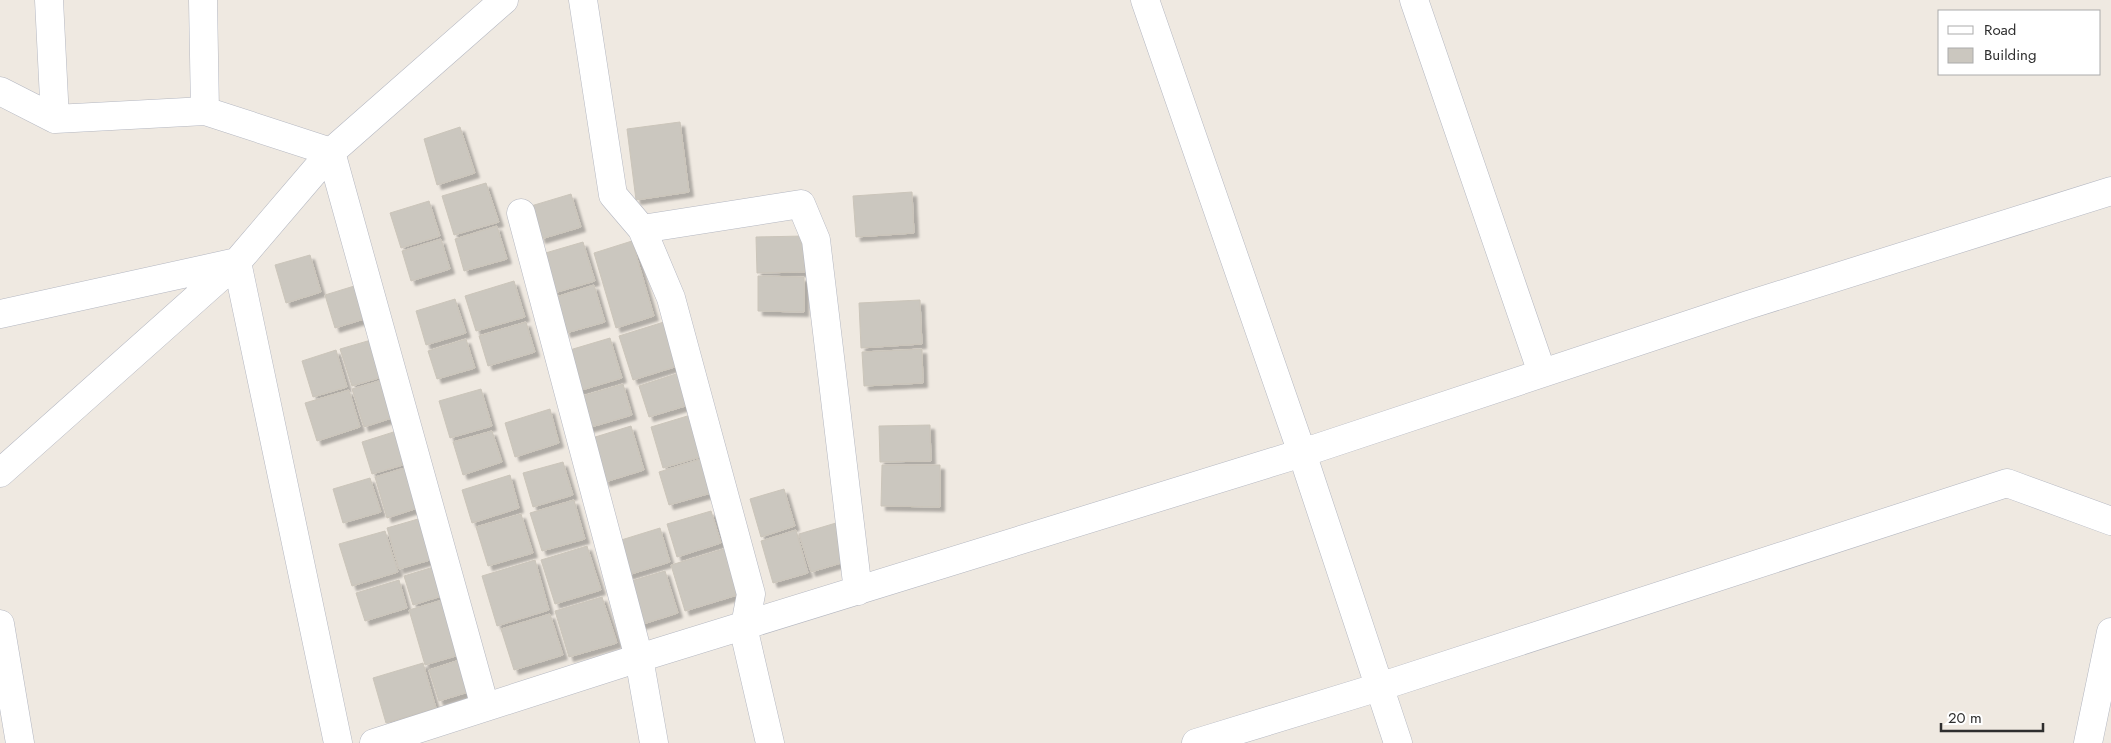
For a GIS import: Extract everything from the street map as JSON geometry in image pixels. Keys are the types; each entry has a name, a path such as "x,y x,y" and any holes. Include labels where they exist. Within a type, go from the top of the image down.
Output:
{"street":[{"path":"49,0 55,119"},
{"path":"203,0 205,111"},
{"path":"0,473 237,262 331,152 504,0"},
{"path":"583,0 613,195 642,229 671,298 751,594 744,631 770,743"},
{"path":"1145,0 1302,453 1398,743"},
{"path":"1414,0 1542,373"},
{"path":"0,91 55,119 205,111 331,152"},
{"path":"331,152 485,707"},
{"path":"374,743 639,658 1302,453 1748,305 2111,191"},
{"path":"642,229 800,204 816,240 858,591"},
{"path":"520,213 639,658 654,743"},
{"path":"0,314 237,262"},
{"path":"237,262 338,743"},
{"path":"1196,743 1380,687 2007,483 2111,521"},
{"path":"0,624 20,743"},
{"path":"2088,743 2111,632"}],"building":[{"path":"680,122 689,192 636,200 627,129"},
{"path":"460,127 475,173 437,185 424,139"},
{"path":"486,183 499,222 454,235 442,196"},
{"path":"912,192 914,233 856,237 853,196"},
{"path":"571,194 581,227 541,239 531,206"},
{"path":"429,201 440,236 401,248 390,213"},
{"path":"497,226 507,259 464,271 455,239"},
{"path":"804,236 805,272 757,273 756,237"},
{"path":"441,239 450,269 411,281 402,251"},
{"path":"632,241 654,316 616,328 594,253"},
{"path":"583,242 595,281 554,293 542,254"},
{"path":"310,255 321,292 286,303 275,265"},
{"path":"758,276 804,277 804,312 758,311"},
{"path":"514,281 525,317 476,331 465,296"},
{"path":"364,283 374,316 335,328 325,295"},
{"path":"594,285 605,322 566,333 556,297"},
{"path":"455,299 466,333 426,345 416,311"},
{"path":"920,300 922,344 861,348 859,303"},
{"path":"667,321 681,365 633,380 619,336"},
{"path":"526,322 535,352 488,366 479,336"},
{"path":"378,338 389,375 352,386 340,349"},
{"path":"610,338 622,378 575,392 563,352"},
{"path":"466,339 475,368 437,379 428,351"},
{"path":"922,349 923,383 864,386 862,352"},
{"path":"336,350 347,387 313,397 302,361"},
{"path":"682,372 692,404 649,417 639,386"},
{"path":"389,378 401,415 364,427 352,389"},
{"path":"623,384 632,415 588,428 579,397"},
{"path":"481,389 492,426 450,438 439,401"},
{"path":"349,390 360,427 317,441 305,403"},
{"path":"550,409 559,443 515,457 505,423"},
{"path":"694,414 707,455 663,468 651,427"},
{"path":"930,425 931,461 880,462 879,426"},
{"path":"631,426 644,470 605,482 592,438"},
{"path":"403,429 413,462 372,474 362,442"},
{"path":"492,431 502,462 463,475 453,442"},
{"path":"701,459 711,493 669,505 659,472"},
{"path":"563,462 573,495 533,507 523,473"},
{"path":"414,465 427,505 387,518 375,477"},
{"path":"882,465 940,465 940,507 881,506"},
{"path":"510,475 519,508 472,523 462,490"},
{"path":"370,478 381,512 343,523 333,489"},
{"path":"784,489 795,526 761,537 750,499"},
{"path":"574,500 585,539 542,551 530,513"},
{"path":"711,511 721,543 677,557 667,524"},
{"path":"521,514 533,553 488,566 476,527"},
{"path":"425,517 437,558 399,569 387,528"},
{"path":"836,523 848,561 811,572 799,534"},
{"path":"660,528 670,562 628,575 618,541"},
{"path":"796,530 808,573 773,583 761,541"},
{"path":"385,531 398,572 352,586 339,544"},
{"path":"587,546 601,590 555,604 541,560"},
{"path":"730,547 744,593 685,611 671,565"},
{"path":"535,560 549,610 497,626 482,576"},
{"path":"440,565 448,594 413,605 404,576"},
{"path":"665,571 678,613 640,625 628,582"},
{"path":"399,580 407,608 365,621 356,593"},
{"path":"602,597 617,643 569,657 555,611"},
{"path":"449,598 466,653 425,665 409,610"},
{"path":"550,614 563,655 514,670 501,629"},
{"path":"465,658 475,690 439,701 429,670"},
{"path":"423,663 436,708 386,723 373,678"}]}
